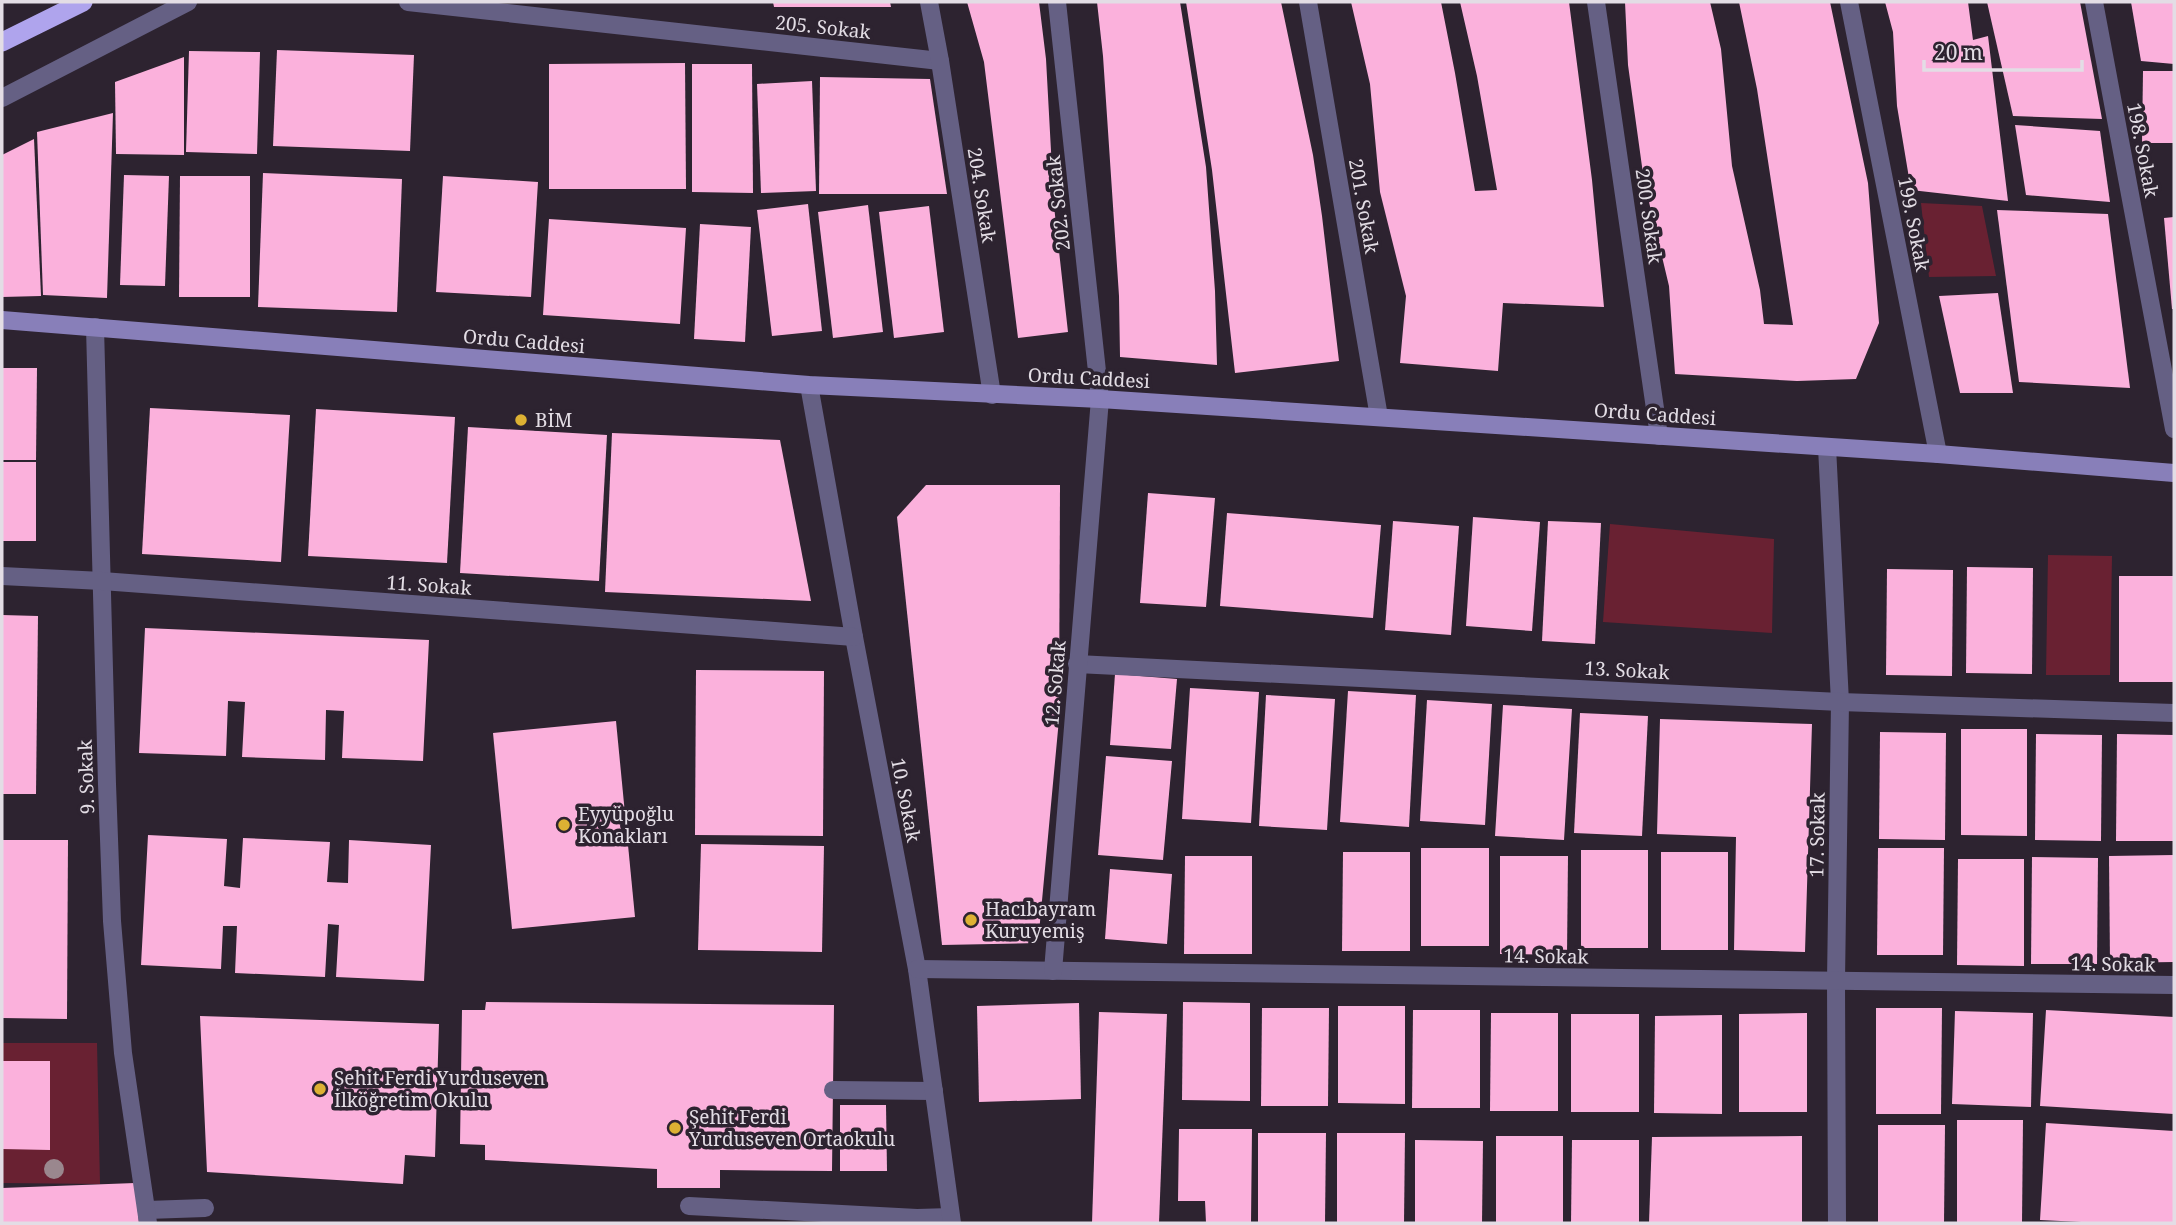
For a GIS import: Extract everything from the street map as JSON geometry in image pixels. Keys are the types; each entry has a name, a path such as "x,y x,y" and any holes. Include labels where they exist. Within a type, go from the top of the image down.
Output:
{"highway":[{"path":"2,42 83,2"}],"main road":[{"name":"Ordu Caddesi","path":"2,320 809,385 1100,399 1938,454 2174,473"}],"street":[{"path":"2,98 188,2"},
{"name":"205. Sokak","path":"408,2 940,61"},
{"name":"204. Sokak","path":"929,2 992,395"},
{"name":"202. Sokak","path":"1057,2 1100,399"},
{"name":"201. Sokak","path":"1308,2 1378,417"},
{"name":"200. Sokak","path":"1596,2 1659,436"},
{"name":"199. Sokak","path":"1849,2 1938,454"},
{"name":"198. Sokak","path":"2094,2 2174,429"},
{"name":"9. Sokak","path":"95,327 112,921 123,1053 147,1217"},
{"name":"10. Sokak","path":"809,385 917,969 952,1220"},
{"name":"12. Sokak","path":"1054,971 1100,399"},
{"name":"17. Sokak","path":"1827,447 1840,702 1836,981 1837,1223"},
{"name":"11. Sokak","path":"2,576 102,581 854,637"},
{"name":"13. Sokak","path":"1077,664 1840,702 2174,713"},
{"name":"14. Sokak","path":"917,969 2174,985"},
{"path":"833,1090 934,1091"},
{"path":"689,1206 952,1220"},
{"path":"147,1217 205,1208"}],"shaded area":[{"path":"1921,203 1982,206 1996,276 1929,277"},
{"path":"1610,524 1774,539 1772,633 1603,622"},
{"path":"2048,555 2112,556 2110,675 2046,675"},
{"path":"2,1043 97,1043 100,1184 2,1183"}],"building":[{"path":"773,2 890,2 891,7 774,7"},
{"path":"967,2 1039,2 1046,59 1054,206 1068,332 1018,338 984,62"},
{"path":"1097,2 1180,2 1206,167 1215,291 1217,365 1120,357 1119,296"},
{"path":"1186,2 1281,2 1313,155 1339,361 1235,373 1212,170"},
{"path":"1351,2 1441,2 1475,191 1497,190 1477,76 1460,2 1569,2 1592,180 1604,307 1503,303 1498,371 1400,363 1406,296 1380,192 1370,84"},
{"path":"1625,2 1710,2 1721,49 1732,166 1760,290 1764,324 1793,325 1757,89 1739,2 1830,2 1868,183 1879,323 1856,379 1797,381 1675,374 1669,286 1644,181 1628,65"},
{"path":"1885,2 1968,2 1973,40 1988,36 2008,201 1911,190 1897,106 1893,32"},
{"path":"1987,2 2080,2 2102,119 2013,116"},
{"path":"2131,2 2174,2 2174,64 2141,61"},
{"path":"277,50 414,55 410,151 273,146"},
{"path":"189,51 260,52 257,154 186,152"},
{"path":"184,57 184,155 116,154 115,82"},
{"path":"685,63 686,189 549,189 549,64"},
{"path":"692,64 752,64 753,193 692,192"},
{"path":"2143,71 2174,71 2174,143 2142,143"},
{"path":"820,77 930,79 947,194 819,194"},
{"path":"812,81 816,191 761,193 757,84"},
{"path":"113,113 107,298 43,295 37,132"},
{"path":"2015,125 2100,131 2110,202 2026,195"},
{"path":"34,139 41,296 2,297 2,155"},
{"path":"263,173 402,179 397,312 258,307"},
{"path":"124,175 169,176 165,286 120,285"},
{"path":"180,176 250,176 250,297 179,297"},
{"path":"443,176 538,182 531,297 436,292"},
{"path":"808,204 822,331 772,336 757,210"},
{"path":"868,205 883,332 833,338 818,212"},
{"path":"929,206 944,332 894,338 879,212"},
{"path":"1997,210 2108,214 2130,388 2019,382"},
{"path":"2174,217 2174,309 2172,309 2164,218"},
{"path":"549,219 686,228 680,324 543,315"},
{"path":"700,224 751,227 745,342 694,339"},
{"path":"1998,293 2013,393 1960,393 1939,296"},
{"path":"2,368 37,368 36,460 2,460"},
{"path":"150,408 290,415 281,562 142,554"},
{"path":"316,409 455,417 447,563 308,556"},
{"path":"468,427 607,435 599,581 460,573"},
{"path":"612,433 780,440 811,601 605,592"},
{"path":"2,462 36,462 36,541 2,541"},
{"path":"926,485 1060,485 1059,719 1038,943 942,945 897,517"},
{"path":"1148,493 1215,498 1206,607 1140,603"},
{"path":"1227,513 1381,525 1373,618 1220,606"},
{"path":"1473,517 1540,522 1532,631 1466,626"},
{"path":"1393,521 1459,526 1451,635 1385,630"},
{"path":"1548,521 1601,523 1595,644 1542,641"},
{"path":"1967,567 2033,568 2032,674 1966,673"},
{"path":"1887,569 1953,570 1952,676 1886,675"},
{"path":"2119,576 2174,576 2174,682 2119,682"},
{"path":"2,615 38,616 36,794 2,794"},
{"path":"145,628 429,640 423,761 342,758 344,711 326,710 325,760 242,757 245,702 228,701 226,756 139,753"},
{"path":"696,670 824,671 823,836 695,835"},
{"path":"1115,674 1177,679 1171,749 1110,745"},
{"path":"1190,688 1259,692 1251,823 1182,819"},
{"path":"1348,691 1416,695 1409,827 1340,822"},
{"path":"1266,695 1335,699 1327,830 1259,826"},
{"path":"1427,700 1492,704 1485,825 1420,821"},
{"path":"1503,705 1572,709 1564,840 1495,836"},
{"path":"1580,713 1648,716 1642,836 1574,833"},
{"path":"1660,719 1812,724 1805,952 1734,950 1736,837 1657,834"},
{"name":"Eyyüpoğlu Konakları","path":"616,721 635,917 512,929 493,733"},
{"path":"1961,729 2027,729 2027,836 1961,835"},
{"path":"1880,732 1946,733 1945,840 1879,839"},
{"path":"2036,734 2102,735 2101,841 2035,840"},
{"path":"2117,734 2174,735 2174,841 2116,841"},
{"path":"1106,756 1172,761 1163,860 1098,855"},
{"path":"148,835 227,839 224,886 240,888 243,838 330,842 327,882 348,883 349,840 431,845 424,981 336,977 339,925 328,924 325,977 235,973 237,926 223,926 221,969 141,965"},
{"path":"2,840 68,840 67,1019 2,1018"},
{"path":"701,844 824,846 822,952 698,950"},
{"path":"1421,848 1489,848 1489,946 1421,946"},
{"path":"1878,848 1944,848 1943,955 1877,955"},
{"path":"1581,850 1648,850 1648,948 1581,948"},
{"path":"1343,852 1410,852 1410,951 1342,951"},
{"path":"1661,852 1728,852 1728,950 1661,950"},
{"path":"2174,855 2174,962 2110,963 2109,856"},
{"path":"1185,856 1252,856 1252,954 1184,954"},
{"path":"1500,856 1568,856 1567,955 1500,954"},
{"path":"2032,857 2098,858 2097,964 2031,964"},
{"path":"1958,859 2024,859 2024,966 1957,965"},
{"path":"1110,869 1172,874 1167,944 1105,939"},
{"name":"Şehit Ferdi Yurduseven Ortaokulu","path":"486,1002 834,1005 832,1171 720,1170 720,1188 657,1188 657,1169 485,1160 485,1145 460,1144 462,1010 485,1010"},
{"path":"1183,1002 1250,1003 1250,1101 1182,1100"},
{"path":"1079,1003 1081,1099 979,1102 977,1006"},
{"path":"1338,1006 1405,1006 1405,1104 1338,1103"},
{"path":"1262,1008 1329,1008 1328,1106 1261,1106"},
{"path":"1876,1008 1942,1008 1941,1114 1876,1114"},
{"path":"1413,1010 1480,1010 1480,1108 1412,1108"},
{"path":"2046,1010 2174,1017 2174,1114 2040,1106"},
{"path":"1955,1011 2033,1013 2031,1107 1952,1104"},
{"path":"1099,1012 1167,1014 1159,1223 1092,1223"},
{"path":"1491,1013 1558,1013 1558,1111 1490,1111"},
{"path":"1807,1013 1807,1112 1739,1112 1739,1014"},
{"path":"1571,1014 1639,1014 1639,1112 1571,1112"},
{"path":"1722,1015 1722,1114 1654,1113 1655,1016"},
{"name":"Şehit Ferdi Yurduseven İlköğretim Okulu","path":"200,1016 439,1024 435,1157 405,1155 403,1184 207,1172"},
{"path":"2,1061 50,1061 50,1150 2,1149"},
{"path":"840,1105 886,1105 887,1171 840,1171"},
{"path":"1957,1120 2023,1120 2022,1223 1957,1223"},
{"path":"2046,1123 2174,1131 2174,1223 2040,1220"},
{"path":"1878,1125 1945,1125 1944,1223 1878,1223"},
{"path":"1179,1129 1252,1129 1251,1223 1206,1223 1205,1201 1178,1201"},
{"path":"1258,1133 1326,1133 1325,1223 1258,1223"},
{"path":"1337,1133 1405,1133 1404,1223 1337,1223"},
{"path":"1496,1136 1563,1136 1563,1223 1496,1223"},
{"path":"1802,1136 1802,1223 1649,1223 1652,1137"},
{"path":"1415,1140 1483,1141 1482,1223 1415,1223"},
{"path":"1572,1140 1639,1140 1639,1223 1571,1223"},
{"path":"135,1183 139,1223 2,1223 2,1188"}],"place":[{"name":"BİM","path":"521,420"},
{"name":"Eyyüpoğlu Konakları","path":"564,825"},
{"name":"Hacıbayram Kuruyemiş","path":"971,920"},
{"name":"Şehit Ferdi Yurduseven İlköğretim Okulu","path":"320,1089"},
{"name":"Şehit Ferdi Yurduseven Ortaokulu","path":"675,1128"}]}
